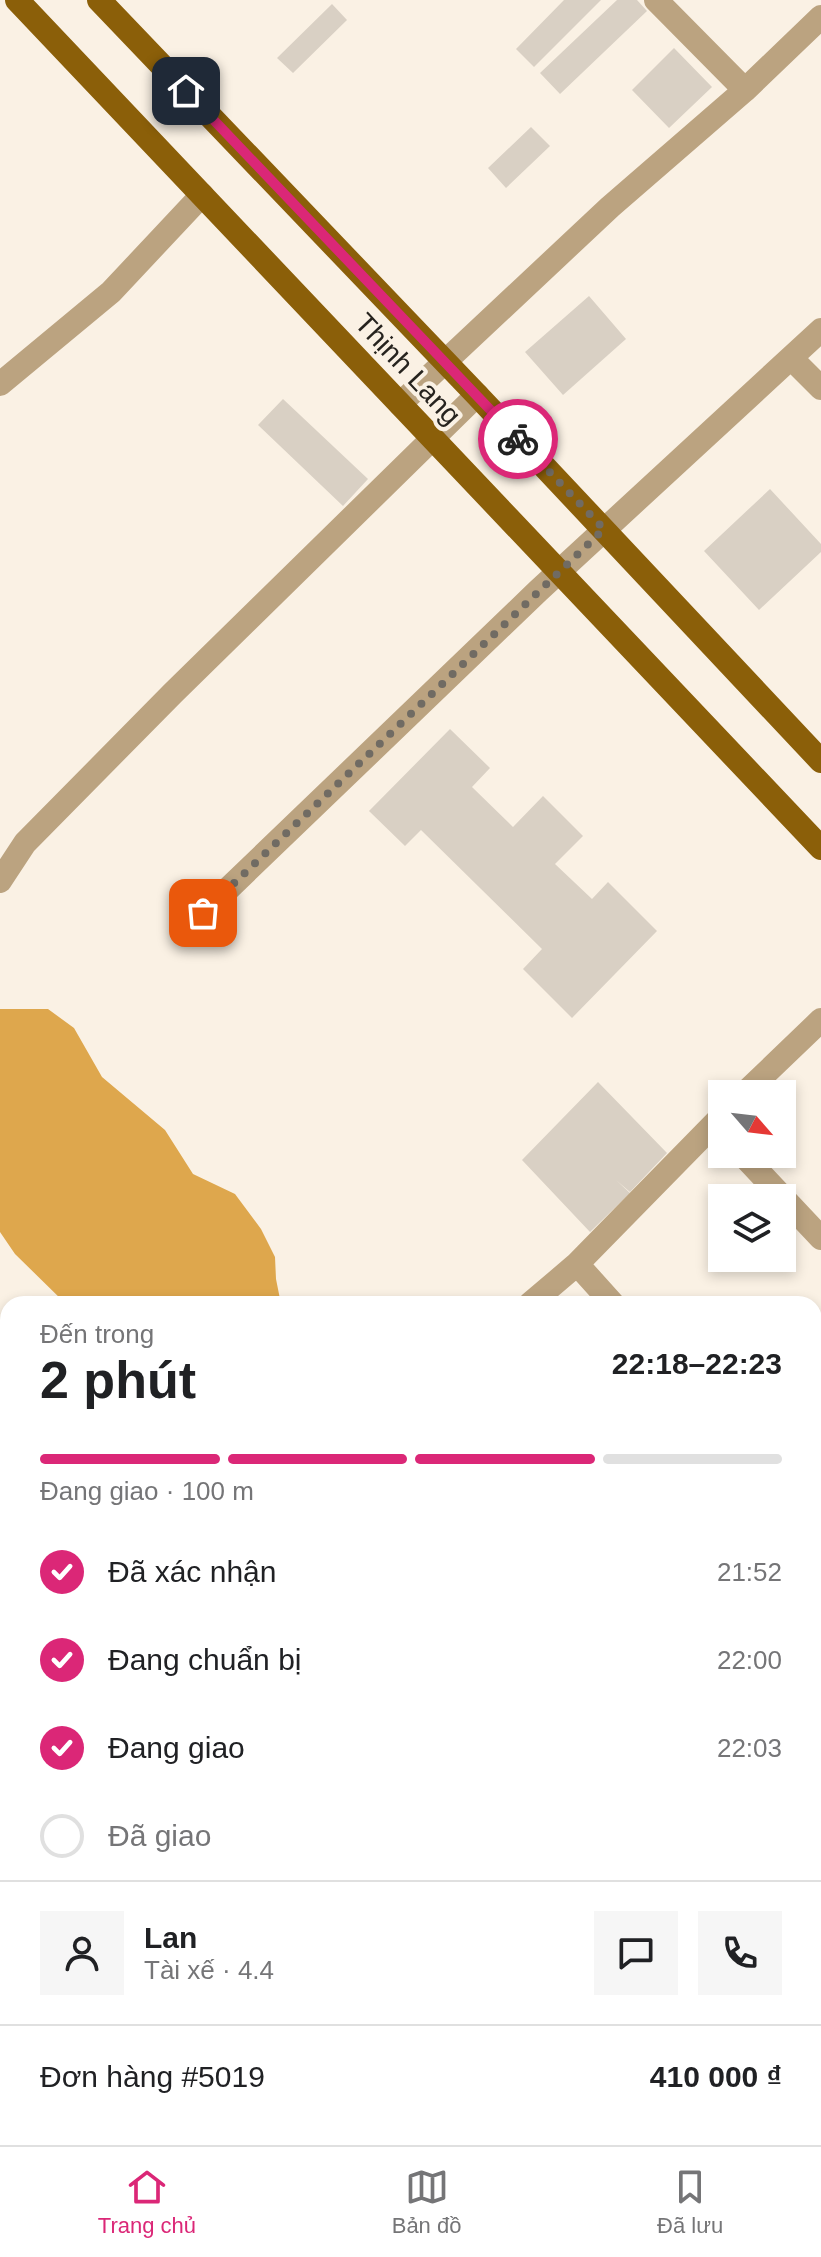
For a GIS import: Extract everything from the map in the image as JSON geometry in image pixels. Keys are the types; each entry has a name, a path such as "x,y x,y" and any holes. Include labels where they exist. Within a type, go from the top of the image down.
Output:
{"main road":[{"name":"Thịnh Lang","path":"17,0 821,848"},
{"name":"Thịnh Lang","path":"99,0 819,755"}],"street":[{"path":"656,0 745,90"},
{"path":"400,404 610,207 745,90 821,17"},
{"path":"0,384 111,292 202,195"},
{"path":"203,913 604,529 821,330"},
{"path":"791,358 821,388"},
{"path":"0,881 25,843 477,395"},
{"path":"759,1080 821,1020"},
{"path":"539,1296 577,1264 708,1134"},
{"path":"755,1168 821,1238"},
{"path":"577,1264 606,1296"}],"shaded area":[{"path":"0,1009 48,1009 74,1028 102,1077 165,1130 193,1174 235,1194 261,1229 275,1257 279,1296 58,1296 15,1254 0,1232"}],"building":[{"path":"564,0 601,0 534,67 516,49"},
{"path":"617,0 637,0 647,11 560,94 540,73"},
{"path":"332,4 347,20 293,73 277,58"},
{"path":"674,48 712,87 669,128 632,90"},
{"path":"531,127 550,146 506,188 488,168"},
{"path":"589,296 626,339 563,395 525,352"},
{"path":"283,399 368,479 343,506 258,425"},
{"path":"770,489 821,544 821,552 759,610 704,551"},
{"path":"450,729 490,768 472,787 513,827 543,796 583,836 555,864 592,899 608,882 657,931 572,1018 523,969 542,949 421,830 405,846 369,811"},
{"path":"598,1082 667,1153 630,1192 616,1180 630,1193 590,1232 522,1160"}],"way so far":[{"path":"203,913 604,529 518,439"}],"route":[{"path":"186,91 518,439"}]}
